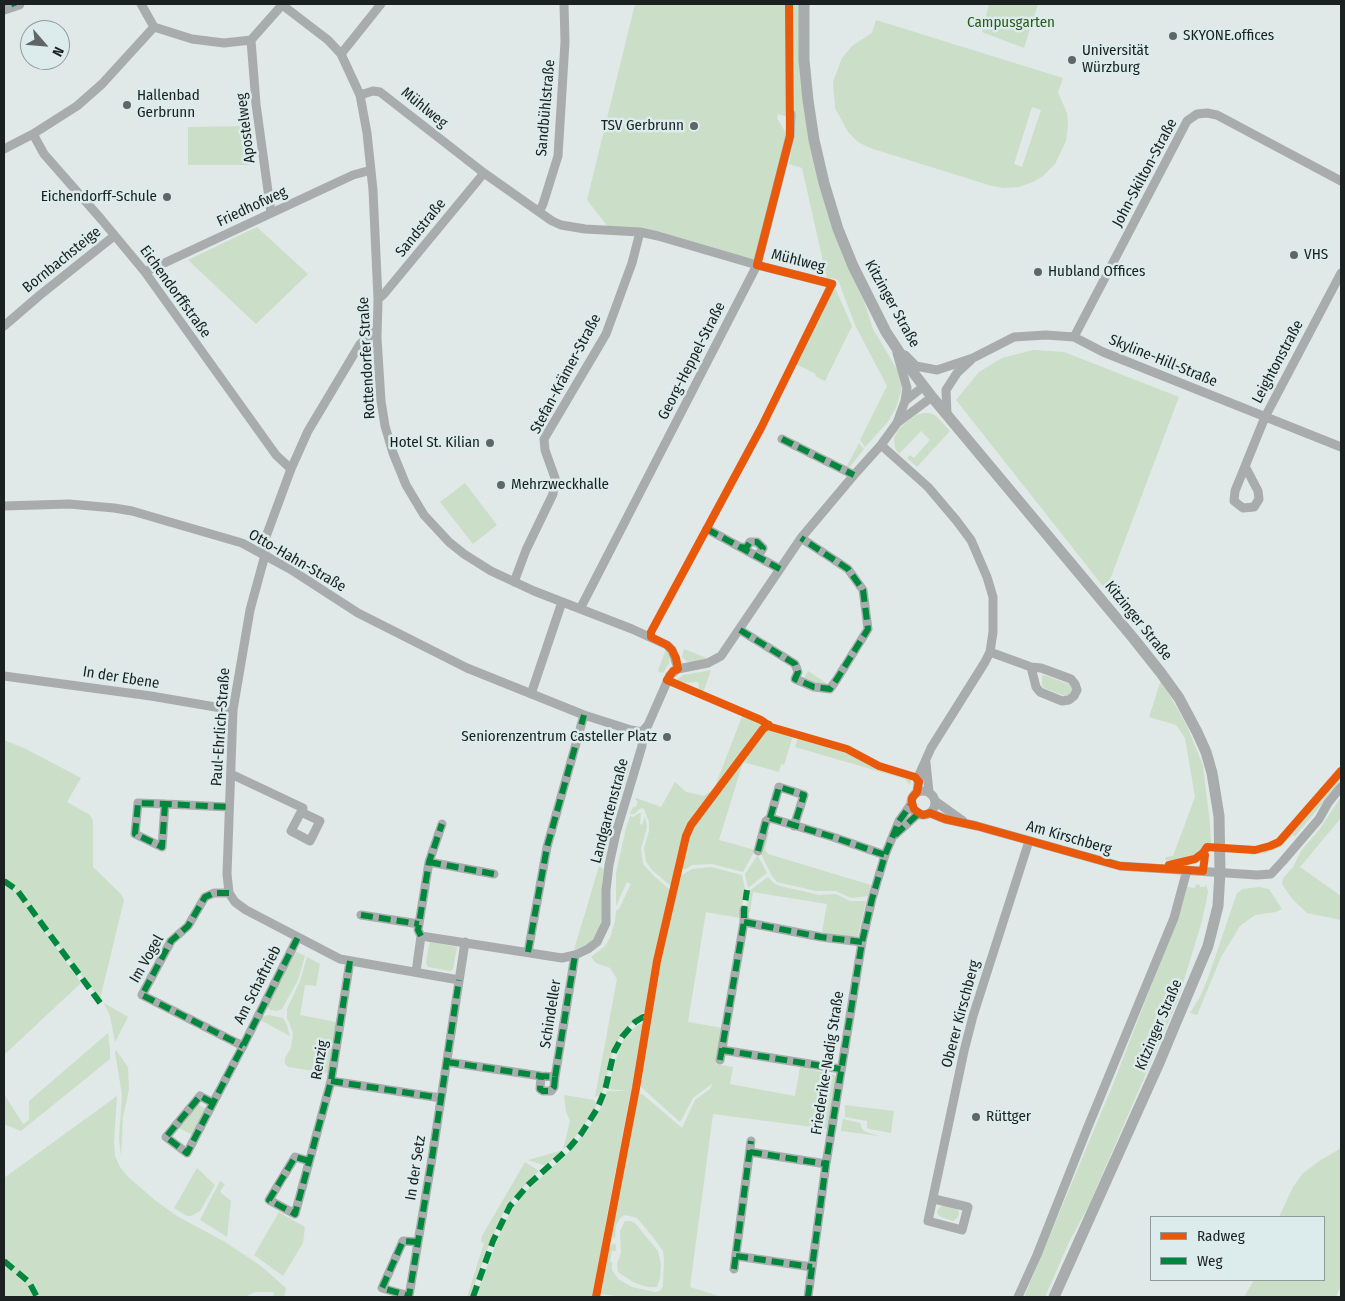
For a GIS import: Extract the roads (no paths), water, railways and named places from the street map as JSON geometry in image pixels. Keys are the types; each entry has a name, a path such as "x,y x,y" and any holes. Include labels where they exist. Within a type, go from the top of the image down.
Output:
{"street":[{"path":"140,4 154,27 192,39 224,43 251,40 281,4 328,40 341,54 360,95"},
{"path":"341,54 381,4"},
{"name":"Sandbühlstraße","path":"539,212 544,204 558,156 565,42 564,4"},
{"name":"Kitzinger Straße","path":"804,4 804,60 808,100 814,140 824,183 838,228 853,266 886,332 932,397 1134,639 1178,698 1197,732 1206,752 1212,773 1219,816 1220,872 1218,906 1208,946 1159,1063 1054,1297"},
{"path":"4,149 33,134 77,106 102,84 154,27"},
{"name":"Apostelweg","path":"251,40 256,104 270,213"},
{"name":"Mühlweg","path":"360,95 373,91 380,92 484,173 552,221 573,228 640,232 832,284"},
{"name":"Rottendorfer Straße","path":"360,95 372,170 381,401 385,426 393,453 406,485 424,515 448,542 477,563 514,582 667,645 672,650 678,669"},
{"name":"Georg-Heppel-Straße","path":"580,609 757,265 790,136 791,114"},
{"name":"John-Skilton-Straße","path":"1074,337 1187,121 1197,114 1218,115 1341,181"},
{"name":"Eichendorffstraße","path":"33,134 44,154 145,272 276,455 291,469"},
{"name":"Friedhofweg","path":"145,272 353,175 372,170"},
{"name":"Sandstraße","path":"378,299 484,173"},
{"name":"Stefan-Krämer-Straße","path":"514,582 526,550 553,494 555,484 551,466 544,450 544,439 606,334 632,263 640,232"},
{"name":"Bornbachsteige","path":"4,326 114,236"},
{"name":"Leightonstraße","path":"1246,468 1265,417 1341,273"},
{"name":"Paul-Ehrlich-Straße","path":"229,893 227,874 233,710 250,610 265,555 264,542 291,469 308,431 353,353 360,344 377,330"},
{"name":"Skyline-Hill-Straße","path":"894,345 916,366 937,370 973,358 1014,337 1046,335 1074,337 1103,352 1265,417 1288,424 1341,447"},
{"path":"640,732 648,725 667,680 674,671 708,663 721,656 802,538 881,445 897,423 905,401 907,388 894,345"},
{"name":"Skyline-Hill-Straße","path":"947,415 946,390 957,373 973,358"},
{"path":"905,401 924,386"},
{"path":"897,423 932,397"},
{"path":"782,438 854,475"},
{"path":"881,445 937,497 971,540 993,597 993,632 990,652 931,748 920,775 918,792"},
{"name":"Otto-Hahn-Straße","path":"4,506 69,504 132,511 242,544 265,555 358,613 467,668 584,715 640,732"},
{"path":"706,530 780,569"},
{"path":"740,630 795,664 798,672 795,679 814,687 830,688 838,679 868,628 864,590 848,569 802,538"},
{"path":"531,694 562,602"},
{"path":"990,652 1031,668 1041,668 1070,679 1075,684 1077,690 1074,696 1069,700 1062,701 1040,692 1036,688 1031,668"},
{"name":"In der Ebene","path":"4,676 151,696 233,710"},
{"path":"528,952 547,847 584,715"},
{"name":"Landgartenstraße","path":"421,936 562,958 575,955 597,942 606,924 606,890 609,865 616,833 642,746 640,732"},
{"path":"925,760 929,792 935,802 934,808 930,813 923,815 914,809 912,798 918,792 929,792"},
{"path":"231,774 303,808 301,812"},
{"path":"758,851 766,821 770,818 780,787 804,795 794,826"},
{"path":"1220,872 1257,875 1271,874 1319,819 1328,803 1341,787"},
{"name":"Am Kirschberg","path":"935,802 965,823"},
{"path":"165,804 162,847 136,834 138,803 165,804 229,807"},
{"name":"Friederike-Nadig Straße","path":"808,1297 826,1164 862,942 885,855 899,821 912,803"},
{"name":"Friederike-Nadig Straße","path":"893,837 919,813"},
{"name":"Am Kirschberg","path":"930,813 945,819 1120,866 1220,872"},
{"path":"770,818 885,855"},
{"path":"416,972 421,936 418,930 428,862 442,824"},
{"name":"Oberer Kirschberg","path":"934,1199 968,1208 962,1230 928,1221 964,1051 983,982 1029,841"},
{"path":"428,862 494,874"},
{"path":"1018,1297 1037,1255 1170,928 1181,896 1187,870"},
{"name":"Im Vogel","path":"182,1015 142,995 171,941 188,926 204,897 214,893 229,893"},
{"path":"229,893 235,902 246,910 340,959 459,980 465,942"},
{"path":"720,1060 744,922 744,910"},
{"path":"361,915 419,924"},
{"path":"744,922 821,937 862,942"},
{"name":"Am Schaftrieb","path":"213,1103 200,1096 166,1137 186,1153 213,1103 243,1046 298,937"},
{"name":"Schindeller","path":"555,1077 575,955"},
{"name":"Renzig","path":"309,1161 295,1157 269,1200 295,1214 331,1081 350,961"},
{"name":"In der Setz","path":"418,1242 403,1241 382,1288 409,1296 418,1242 440,1098 447,1062 459,980"},
{"name":"Am Schaftrieb","path":"182,1015 243,1046"},
{"path":"722,1050 841,1069"},
{"path":"447,1062 555,1077 552,1091 543,1091 540,1088 541,1076"},
{"path":"331,1081 440,1098"},
{"path":"734,1269 751,1141"},
{"path":"750,1152 826,1164"},
{"path":"736,1256 812,1266"}],"place":[{"name":"SKYONE.offices","path":"1173,36"},
{"name":"Universität Würzburg","path":"1072,60"},
{"name":"Hallenbad Gerbrunn","path":"127,105"},
{"name":"TSV Gerbrunn","path":"694,126"},
{"name":"Eichendorff-Schule","path":"167,197"},
{"name":"VHS","path":"1294,255"},
{"name":"Hubland Offices","path":"1038,272"},
{"name":"Hotel St. Kilian","path":"490,443"},
{"name":"Mehrzweckhalle","path":"501,485"},
{"name":"Seniorenzentrum Casteller Platz","path":"667,737"},
{"name":"Rüttger","path":"976,1117"}],"park label":[{"name":"Campusgarten","path":"1011,23"}]}
